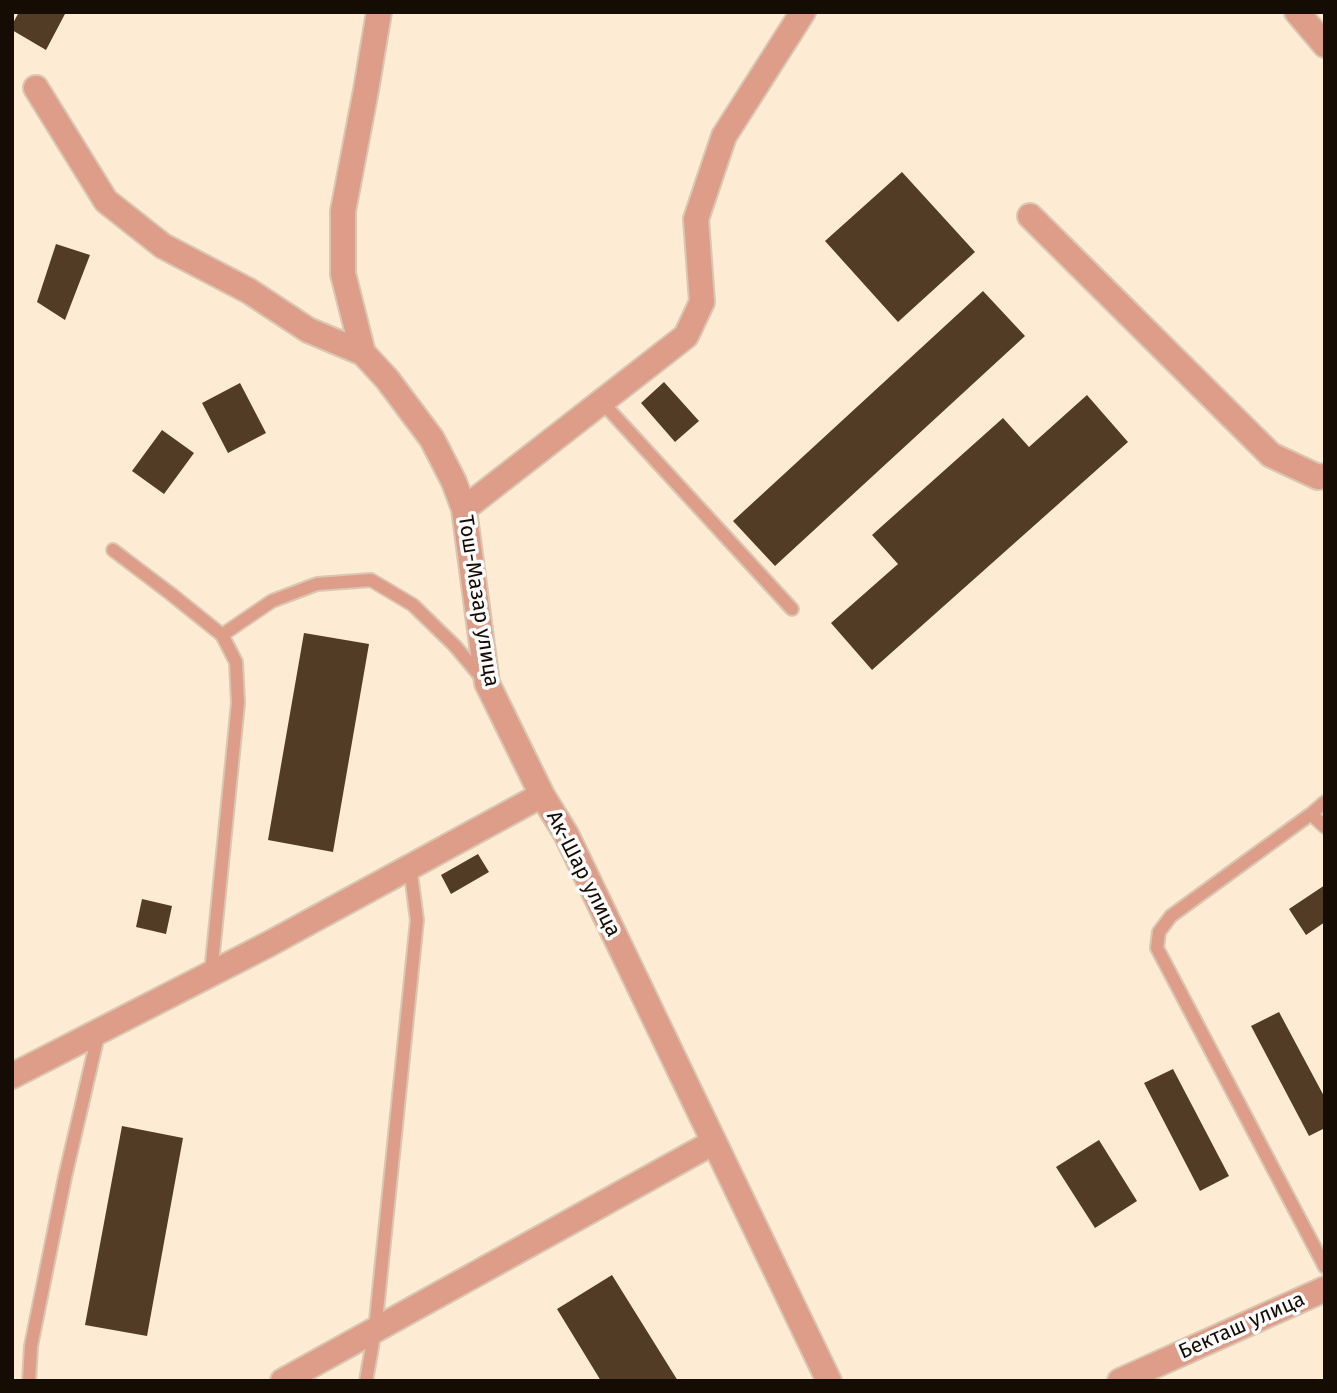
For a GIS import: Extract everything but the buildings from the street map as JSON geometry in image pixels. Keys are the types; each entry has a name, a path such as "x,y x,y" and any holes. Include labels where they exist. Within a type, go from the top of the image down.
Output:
{"street":[{"name":"Тош-Мазар улица","path":"379,12 343,211 343,274 363,354 387,379 432,439 454,482 464,509 487,683 542,795"},
{"path":"464,509 686,336 702,302 696,219 724,136 803,12"},
{"path":"1297,12 1325,45"},
{"path":"36,88 106,201 163,246 249,291 308,330 363,354"},
{"path":"1030,216 1271,455 1322,478"},
{"name":"Ак-Шар улица","path":"12,1076 269,944 542,795 566,834 829,1381"},
{"path":"283,1381 714,1142"},
{"name":"Бекташ улица","path":"1120,1381 1325,1289"}],"lane":[{"path":"601,401 792,609"},
{"path":"113,550 222,635 236,662 238,703 212,973"},
{"path":"222,635 272,601 317,584 371,580 413,605 455,646 487,683"},
{"path":"1325,802 1171,916 1159,932 1157,948 1325,1267"},
{"path":"1311,814 1325,827"},
{"path":"366,1381 375,1330 417,920 410,867"},
{"path":"29,1381 33,1335 65,1177 99,1031"}]}
